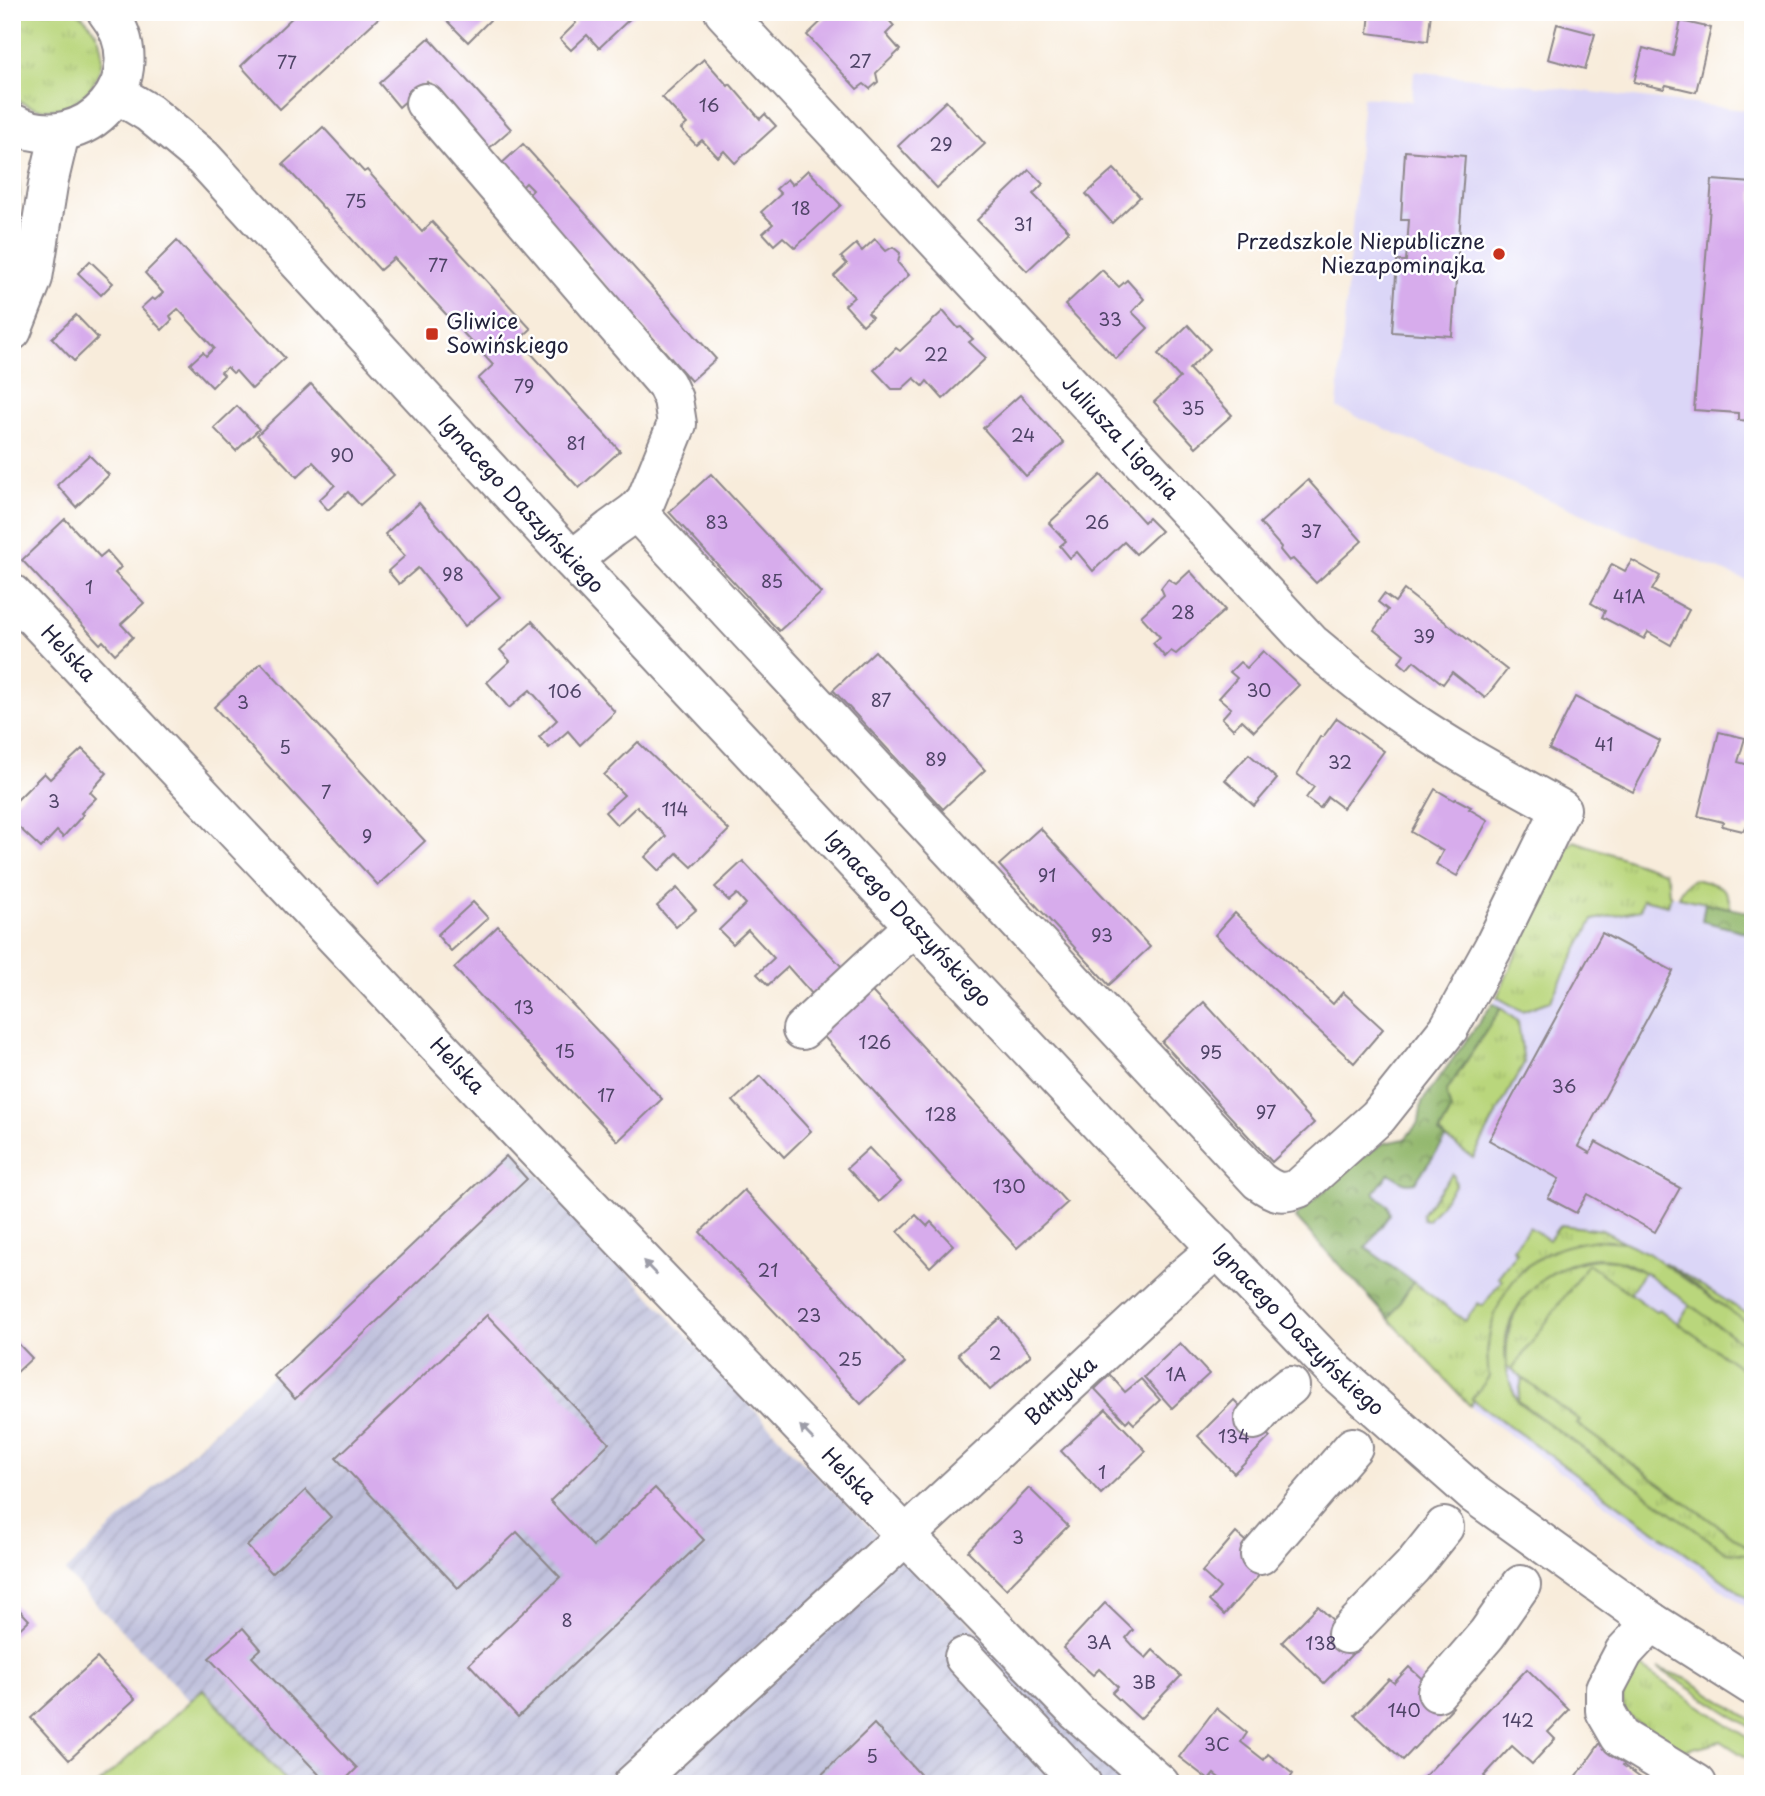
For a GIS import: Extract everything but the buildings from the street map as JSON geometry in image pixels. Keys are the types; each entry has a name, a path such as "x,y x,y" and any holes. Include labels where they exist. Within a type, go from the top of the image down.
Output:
{"street":[{"name":"Juliusza Ligonia","path":"636,511 1259,1181 1272,1190 1286,1193 1299,1188 1377,1117 1449,1028 1493,948 1561,809 1434,737 1311,643 724,12"},
{"path":"12,123 36,133 60,133 83,126 102,112 116,93 124,70 124,46 119,16"},
{"name":"Ignacego Daszyńskiego","path":"116,93 149,114 203,158 572,560 1337,1373 1474,1494 1653,1622 1753,1686"},
{"path":"425,103 666,384 673,399 677,424 646,500 636,511 572,560"},
{"path":"12,331 33,278 49,179 60,133"},
{"name":"Helska","path":"12,594 524,1137 905,1535"},
{"path":"802,1031 914,926"},
{"name":"Bałtycka","path":"633,1784 1218,1248"},
{"path":"1254,1420 1290,1386"},
{"path":"1260,1555 1353,1447"},
{"path":"1347,1634 1412,1567 1444,1527"},
{"path":"905,1535 1077,1712 1160,1784"},
{"path":"1437,1692 1487,1634 1521,1585"},
{"path":"1653,1622 1624,1652 1605,1688 1605,1711 1620,1737 1697,1784"},
{"path":"964,1657 1082,1784"}],"shaded area":[{"name":"Przedszkole Niepubliczne Niezapominajka","path":"1414,71 1753,111 1753,583 1615,528 1337,408 1363,97 1412,101"},
{"path":"1563,855 1653,890 1753,913 1753,1612 1470,1406 1295,1217 1361,1158 1384,1143 1405,1139 1419,1122 1422,1102 1497,997"},
{"path":"513,1147 794,1453 1139,1784 289,1784 203,1690 190,1701 65,1572"}],"green space":[{"path":"20,12 75,12 91,25 99,40 102,55 100,70 84,95 72,103 41,109 25,104 12,95 12,18"},
{"path":"12,150 16,157 20,195 12,226"},
{"path":"1574,841 1664,872 1671,895 1668,905 1643,899 1640,910 1593,920 1550,1001 1522,1011 1497,997 1564,849"},
{"path":"1693,879 1719,886 1727,894 1730,908 1678,897 1684,886"},
{"path":"1705,903 1753,913 1753,934 1702,921"},
{"path":"1493,1003 1501,1008 1446,1092 1451,1111 1439,1133 1446,1139 1415,1182 1404,1182 1389,1173 1374,1193 1388,1206 1390,1214 1366,1248 1413,1282 1389,1319 1295,1217 1361,1158 1384,1143 1405,1139 1419,1122 1422,1102"},
{"path":"1501,1008 1518,1022 1524,1063 1473,1158 1439,1133 1451,1111 1446,1092"},
{"path":"1452,1174 1456,1184 1428,1220 1423,1220 1422,1214"},
{"path":"1560,1225 1602,1230 1626,1243 1575,1243 1491,1326 1487,1351 1489,1377 1470,1406 1389,1319 1413,1282 1465,1321 1478,1303 1483,1306 1502,1280 1498,1277 1517,1252 1513,1249 1529,1227 1549,1240"},
{"path":"1597,1240 1624,1242 1648,1253 1753,1327 1753,1351 1634,1266 1617,1260 1582,1260 1550,1274 1524,1298 1515,1312 1508,1328 1505,1347 1506,1366 1514,1393 1518,1402 1726,1552 1753,1555 1753,1602 1472,1399 1489,1377 1489,1338 1493,1320 1510,1286 1522,1271 1537,1259 1570,1245"},
{"path":"1598,1259 1617,1260 1644,1272 1630,1293 1588,1265 1512,1370 1507,1367 1511,1325 1528,1293 1558,1270"},
{"path":"1664,1262 1751,1316 1753,1327 1751,1326"},
{"path":"1588,1264 1656,1312 1659,1309 1753,1377 1753,1551 1577,1424 1580,1421 1512,1370"},
{"path":"1690,1304 1753,1351 1753,1377 1678,1323"},
{"path":"1522,1378 1580,1421 1578,1425 1753,1551 1753,1555 1727,1553 1518,1401"},
{"path":"1636,1664 1753,1741 1753,1762 1721,1741 1678,1752 1636,1722 1624,1711 1621,1685"},
{"path":"1658,1668 1687,1679 1753,1721 1753,1729"},
{"path":"203,1689 289,1784 99,1784 190,1701"}],"place":[{"name":"Przedszkole Niepubliczne Niezapominajka","path":"1499,254"},
{"name":"Gliwice Sowińskiego","path":"432,334"}]}
